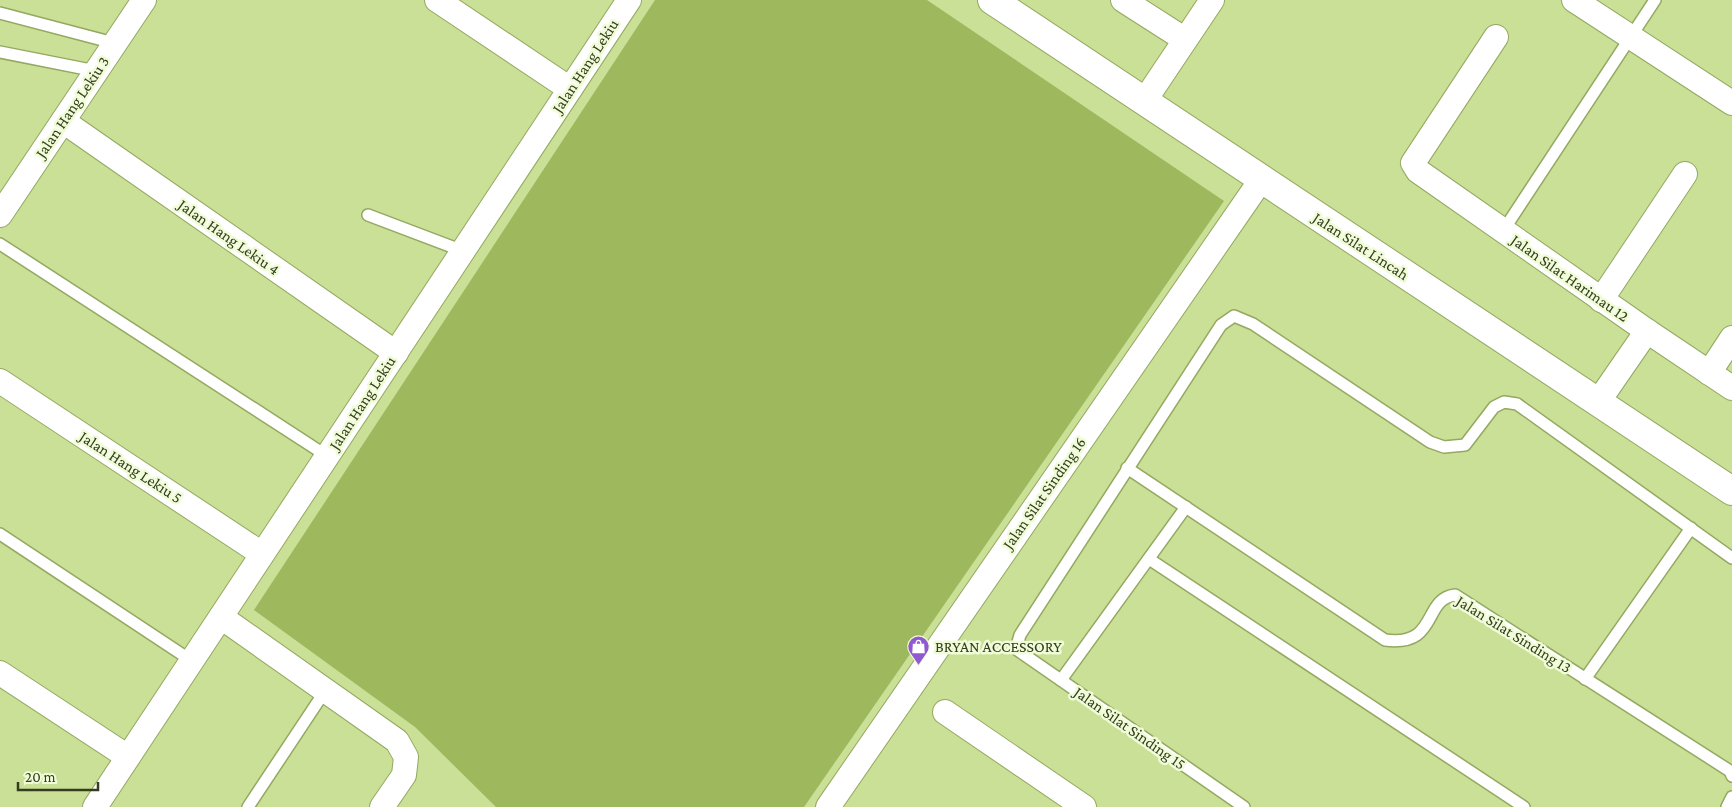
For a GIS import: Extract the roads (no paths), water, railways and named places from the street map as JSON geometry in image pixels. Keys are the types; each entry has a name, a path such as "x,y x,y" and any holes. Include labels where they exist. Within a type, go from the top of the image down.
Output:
{"street":[{"name":"Jalan Hang Lekiu 3","path":"0,215 144,0"},
{"path":"436,0 570,89"},
{"name":"Jalan Hang Lekiu","path":"95,807 629,0"},
{"name":"Jalan Silat Lincah","path":"992,0 1732,491"},
{"path":"1123,0 1184,39"},
{"path":"1145,100 1184,39 1212,0"},
{"path":"1574,0 1732,103"},
{"name":"Jalan Silat Harimau 12","path":"1496,37 1413,163 1418,171 1601,300 1732,388"},
{"name":"Jalan Hang Lekiu 4","path":"63,121 396,353"},
{"path":"1601,300 1685,174"},
{"name":"Jalan Silat Sinding 16","path":"828,807 1261,180"},
{"path":"1598,402 1647,331"},
{"path":"1709,373 1732,338"},
{"name":"Jalan Hang Lekiu 5","path":"0,381 262,554"},
{"path":"221,617 397,741 406,757 404,775 382,807"},
{"path":"0,673 128,757"},
{"path":"944,712 1084,807"}],"lane":[{"path":"1503,231 1656,0"},
{"path":"0,13 114,43"},
{"path":"0,52 96,71"},
{"path":"368,215 463,251"},
{"path":"0,244 327,456"},
{"path":"1127,468 1221,325 1234,316 1253,324 1430,442 1444,447 1464,445 1494,407 1504,402 1517,404 1732,558"},
{"name":"Jalan Silat Sinding 13","path":"1127,468 1385,640 1402,642 1418,636 1440,603 1447,596 1455,595 1730,771 1732,776"},
{"name":"Jalan Silat Sinding 15","path":"1127,468 1020,635 1016,649 1244,807"},
{"path":"1061,680 1186,507"},
{"path":"1586,679 1691,528"},
{"path":"0,534 192,661"},
{"path":"1149,559 1524,807"},
{"path":"248,807 325,691"},
{"path":"1727,807 1732,798"}],"place":[{"name":"BRYAN ACCESSORY","path":"919,665"}]}
